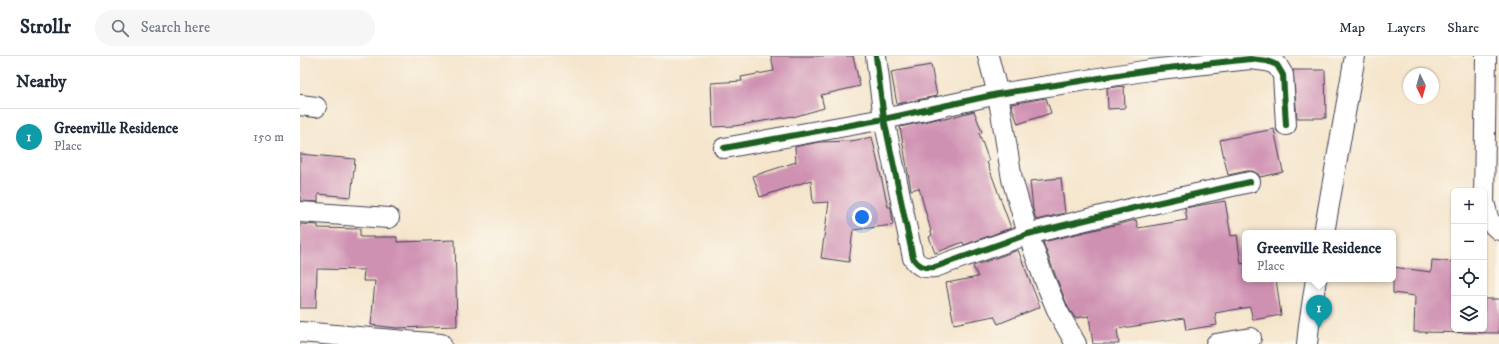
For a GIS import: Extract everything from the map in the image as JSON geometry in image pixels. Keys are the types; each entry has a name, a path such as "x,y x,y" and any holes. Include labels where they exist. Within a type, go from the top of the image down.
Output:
{"street":[{"path":"876,56 884,119 914,258 917,264 924,268 935,267 1028,234 1250,182"},
{"path":"988,56 998,94 1012,180 1028,234 1058,312 1076,344"},
{"path":"1325,230 1356,56"},
{"path":"1486,56 1492,105 1484,202 1489,221 1499,230"},
{"path":"724,148 884,119 998,94 1150,70 1250,59 1267,61 1277,65 1283,75 1286,126"},
{"path":"300,212 388,218"},
{"path":"1307,344 1316,282"},
{"path":"300,332 441,344"},
{"path":"1216,344 1251,338"}],"building":[{"path":"771,56 853,56 860,86 821,95 824,108 793,117 734,126 713,127 711,83 742,81 741,77 774,71"},
{"path":"931,65 937,96 897,104 891,72"},
{"path":"1293,70 1325,70 1326,118 1297,118"},
{"path":"1124,86 1125,108 1108,109 1107,88"},
{"path":"1046,98 1051,113 1018,124 1011,104"},
{"path":"974,111 982,132 979,133 989,161 987,162 1011,228 964,245 963,242 935,253 929,237 932,235 919,188 911,190 900,127 941,118 941,120"},
{"path":"1274,129 1283,172 1260,177 1253,171 1228,175 1220,140"},
{"path":"872,137 888,207 891,207 893,225 853,230 849,262 821,258 829,202 813,203 811,180 760,197 753,176 796,162 795,147 819,142 851,141"},
{"path":"300,154 355,159 351,197 318,194 318,202 300,201"},
{"path":"1061,178 1065,213 1036,220 1033,209 1030,181"},
{"path":"1225,201 1231,236 1237,235 1242,264 1242,282 1276,282 1281,315 1253,320 1250,307 1215,313 1217,325 1186,330 1184,318 1117,329 1119,344 1093,344 1089,316 1075,318 1068,307 1043,242 1136,220 1138,228 1187,220 1185,208"},
{"path":"300,224 318,225 318,228 360,229 360,237 397,237 397,242 455,240 457,326 397,328 371,325 375,281 363,281 364,270 317,269 316,308 300,308"},
{"path":"1018,250 1040,307 998,324 994,316 954,324 946,283 978,277 973,266"},
{"path":"1432,260 1451,262 1451,332 1487,332 1487,299 1499,299 1499,333 1414,332 1415,296 1393,293 1393,282 1396,282 1396,267 1431,272"}],"cycle path":[{"path":"876,56 884,119 913,258 922,266 935,267 1028,234 1250,182"},
{"path":"724,148 884,119 998,94 1150,70 1250,59 1267,61 1277,65 1283,75 1286,125"}],"place":[{"name":"Greenville Residence","path":"1319,328"}]}
